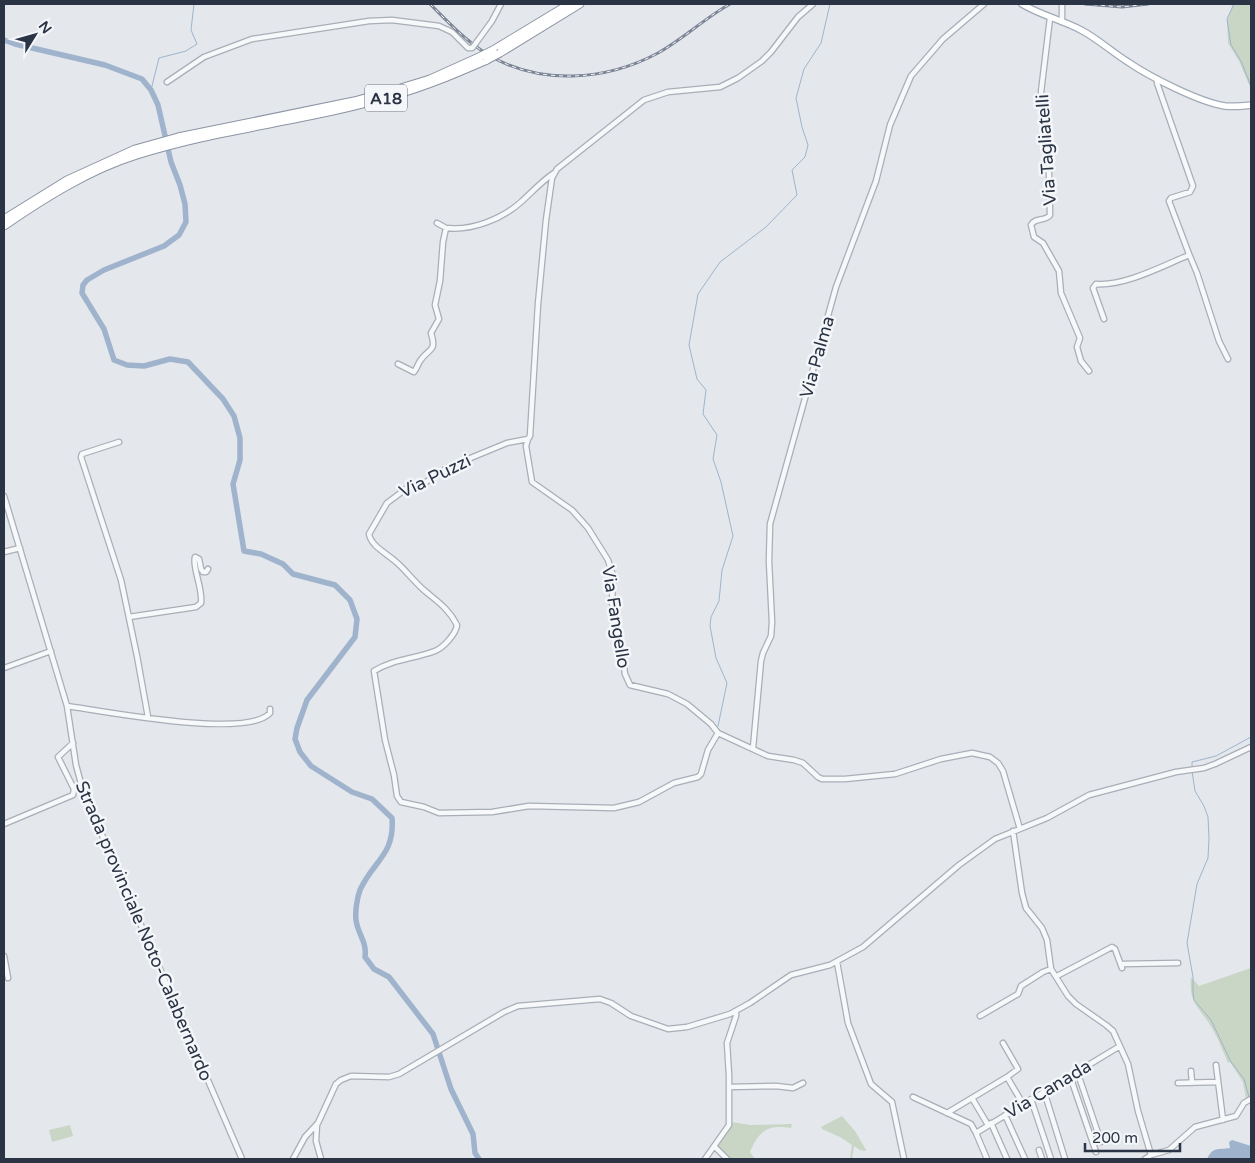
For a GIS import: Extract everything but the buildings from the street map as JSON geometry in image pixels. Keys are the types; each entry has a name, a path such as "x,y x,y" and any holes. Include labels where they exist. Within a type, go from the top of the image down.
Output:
{"highway":[{"path":"497,51 569,4"},
{"path":"497,51 580,4"},
{"name":"A18","path":"4,219 67,180 136,152 180,143 394,90 484,58 497,51"},
{"name":"A18","path":"4,226 75,182 136,152"}],"main road":[{"path":"1022,4 1078,29 1157,79 1211,103 1232,107 1251,105"}],"street":[{"path":"495,14 496,4"},
{"path":"167,82 204,57 252,39 369,21 392,20 439,26 452,32 468,48 472,48 492,21 501,4"},
{"path":"437,223 446,228 469,227 504,214 520,203 576,153 644,100 668,92 720,87 738,78 762,61 798,17 813,4"},
{"name":"Via Palma","path":"753,748 761,661 770,636 772,622 769,561 770,524 836,287 876,181 890,125 911,76 943,40 984,4"},
{"path":"1062,4 1062,22"},
{"name":"Via Tagliatelli","path":"1050,18 1042,92 1044,121 1048,134 1050,215 1048,218 1033,222 1031,225 1034,238 1043,243 1059,271 1061,293 1080,338 1077,347 1081,360 1089,371"},
{"path":"1157,79 1156,83 1193,186 1190,192 1171,198 1169,201 1197,273 1219,341 1228,360"},
{"path":"528,439 532,425 538,304 546,220 554,173"},
{"path":"398,364 414,372 420,360 431,350 433,345 431,333 439,319 435,304 440,281 446,228"},
{"path":"1104,319 1093,288 1096,284 1122,281 1189,254"},
{"name":"Via Fangello","path":"528,439 526,446 532,482 572,510 588,528 608,560 613,576 612,603 628,682 634,686 662,691 688,704 711,724 718,733 768,756 799,761 807,765 818,777 835,780 895,774 958,756 972,753 985,754 994,759 1003,771 1020,829"},
{"name":"Via Puzzi","path":"528,439 508,443 473,457 446,468 426,482 407,488 387,503 368,534 375,545 396,561 425,591 444,606 456,625 456,631 435,651 400,659 374,671 399,800 439,813 492,812 529,806 614,808 625,806 639,802 674,783 698,777 701,774 708,750 718,733"},
{"path":"119,442 82,454 81,457 114,557 129,617 148,717"},
{"name":"Strada provinciale Noto-Calabernardo","path":"4,496 67,706 79,779 83,791 242,1159"},
{"path":"4,552 20,548"},
{"path":"129,617 196,608 201,603 202,598 201,586 194,563 195,557 199,559 203,572 206,572 208,568"},
{"path":"4,668 51,651"},
{"path":"67,706 202,724 230,724 262,719 270,713 270,709"},
{"path":"4,824 73,795 74,789 58,757 73,743"},
{"path":"293,1159 305,1137 318,1122 336,1084 344,1078 351,1076 394,1076 504,1012 518,1006 600,999 611,1003 644,1022 672,1030 736,1011 791,975 837,962 863,946 881,933 959,865 987,844 1013,831 1048,818 1089,795 1130,783 1215,764 1251,747"},
{"path":"1013,831 1022,894 1026,908 1042,928 1048,940 1052,969 1068,996 1076,1004 1110,1028 1120,1046 1128,1064 1138,1110 1151,1155"},
{"path":"1057,976 1112,947 1115,949 1122,966 1178,963"},
{"path":"4,956 8,978"},
{"path":"837,962 848,1023 871,1084 892,1102 904,1159"},
{"path":"980,1016 1018,994 1021,986 1043,972 1052,969"},
{"path":"705,1159 729,1125 727,1043 736,1011"},
{"path":"947,1113 1018,1069 1004,1043"},
{"name":"Via Canada","path":"976,1133 1120,1046"},
{"path":"1216,1065 1224,1120"},
{"path":"1077,1071 1101,1142"},
{"path":"1191,1071 1192,1083"},
{"path":"1070,1076 1096,1152"},
{"path":"1007,1077 1023,1104"},
{"path":"1178,1083 1218,1082"},
{"path":"729,1087 776,1086 793,1088 803,1083"},
{"path":"1044,1091 1065,1159"},
{"path":"913,1097 971,1124 987,1159"},
{"path":"972,1098 990,1124 1007,1159"},
{"path":"1030,1099 1051,1159"},
{"path":"1145,1159 1151,1155 1169,1150 1195,1127 1238,1115 1244,1103 1251,1099"},
{"path":"1005,1115 1025,1159"},
{"path":"318,1122 316,1141 321,1159"},
{"path":"715,1147 727,1159"},
{"path":"1039,1150 1042,1159"}],"green space":[{"path":"1233,4 1251,4 1251,95 1250,87 1239,61 1228,43 1227,21"},
{"path":"1251,968 1251,1097 1246,1099 1243,1082 1230,1062 1228,1063 1215,1034 1193,1000 1191,977 1199,986"},
{"path":"842,1116 855,1131 866,1150 860,1150 854,1146 852,1159 850,1159 852,1145 821,1127"},
{"path":"731,1122 751,1125 792,1124 791,1128 770,1128 761,1134 750,1152 755,1159 728,1159 717,1145 721,1143 719,1142"},
{"path":"70,1125 73,1136 52,1142 49,1130"}],"water":[{"path":"1232,1140 1251,1146 1251,1159 1207,1159 1214,1150 1230,1148 1229,1142"}],"waterway":[{"path":"151,90 159,58 186,51 197,44 191,30 194,4"},
{"path":"718,726 727,683 716,658 710,626 711,617 719,601 722,570 733,536 721,482 713,459 717,435 703,414 706,390 697,379 689,345 698,294 720,262 766,227 797,195 792,170 805,157 808,145 796,98 804,69 821,43 830,4"},
{"path":"1234,4 1227,19 1231,45 1241,61 1251,86"},
{"path":"4,40 105,65 142,79 151,90 158,105 171,162 185,204 186,222 179,235 164,246 104,270 87,280 83,285 82,293 104,329 114,360 127,365 144,366 170,359 188,362 223,399 234,416 240,438 240,460 233,484 244,551 261,554 283,564 293,574 335,585 350,600 357,619 355,637 307,700 295,739 300,752 311,766 352,792 372,799 392,818 392,831 387,849 365,880 357,901 356,920 364,942 365,957 374,969 389,977 433,1034 451,1089 473,1134 475,1153 479,1159"},
{"path":"1192,767 1192,762 1216,756 1251,737"},
{"path":"1192,771 1195,791 1208,817 1209,838 1208,858 1197,884 1187,943 1193,977 1194,1000 1211,1020 1231,1062 1244,1079 1249,1097"}],"railway":[{"path":"430,4 457,31 487,54 507,64 528,71 572,76 595,74 617,69 658,53 730,4"},
{"path":"1085,4 1122,7 1148,4"}]}
